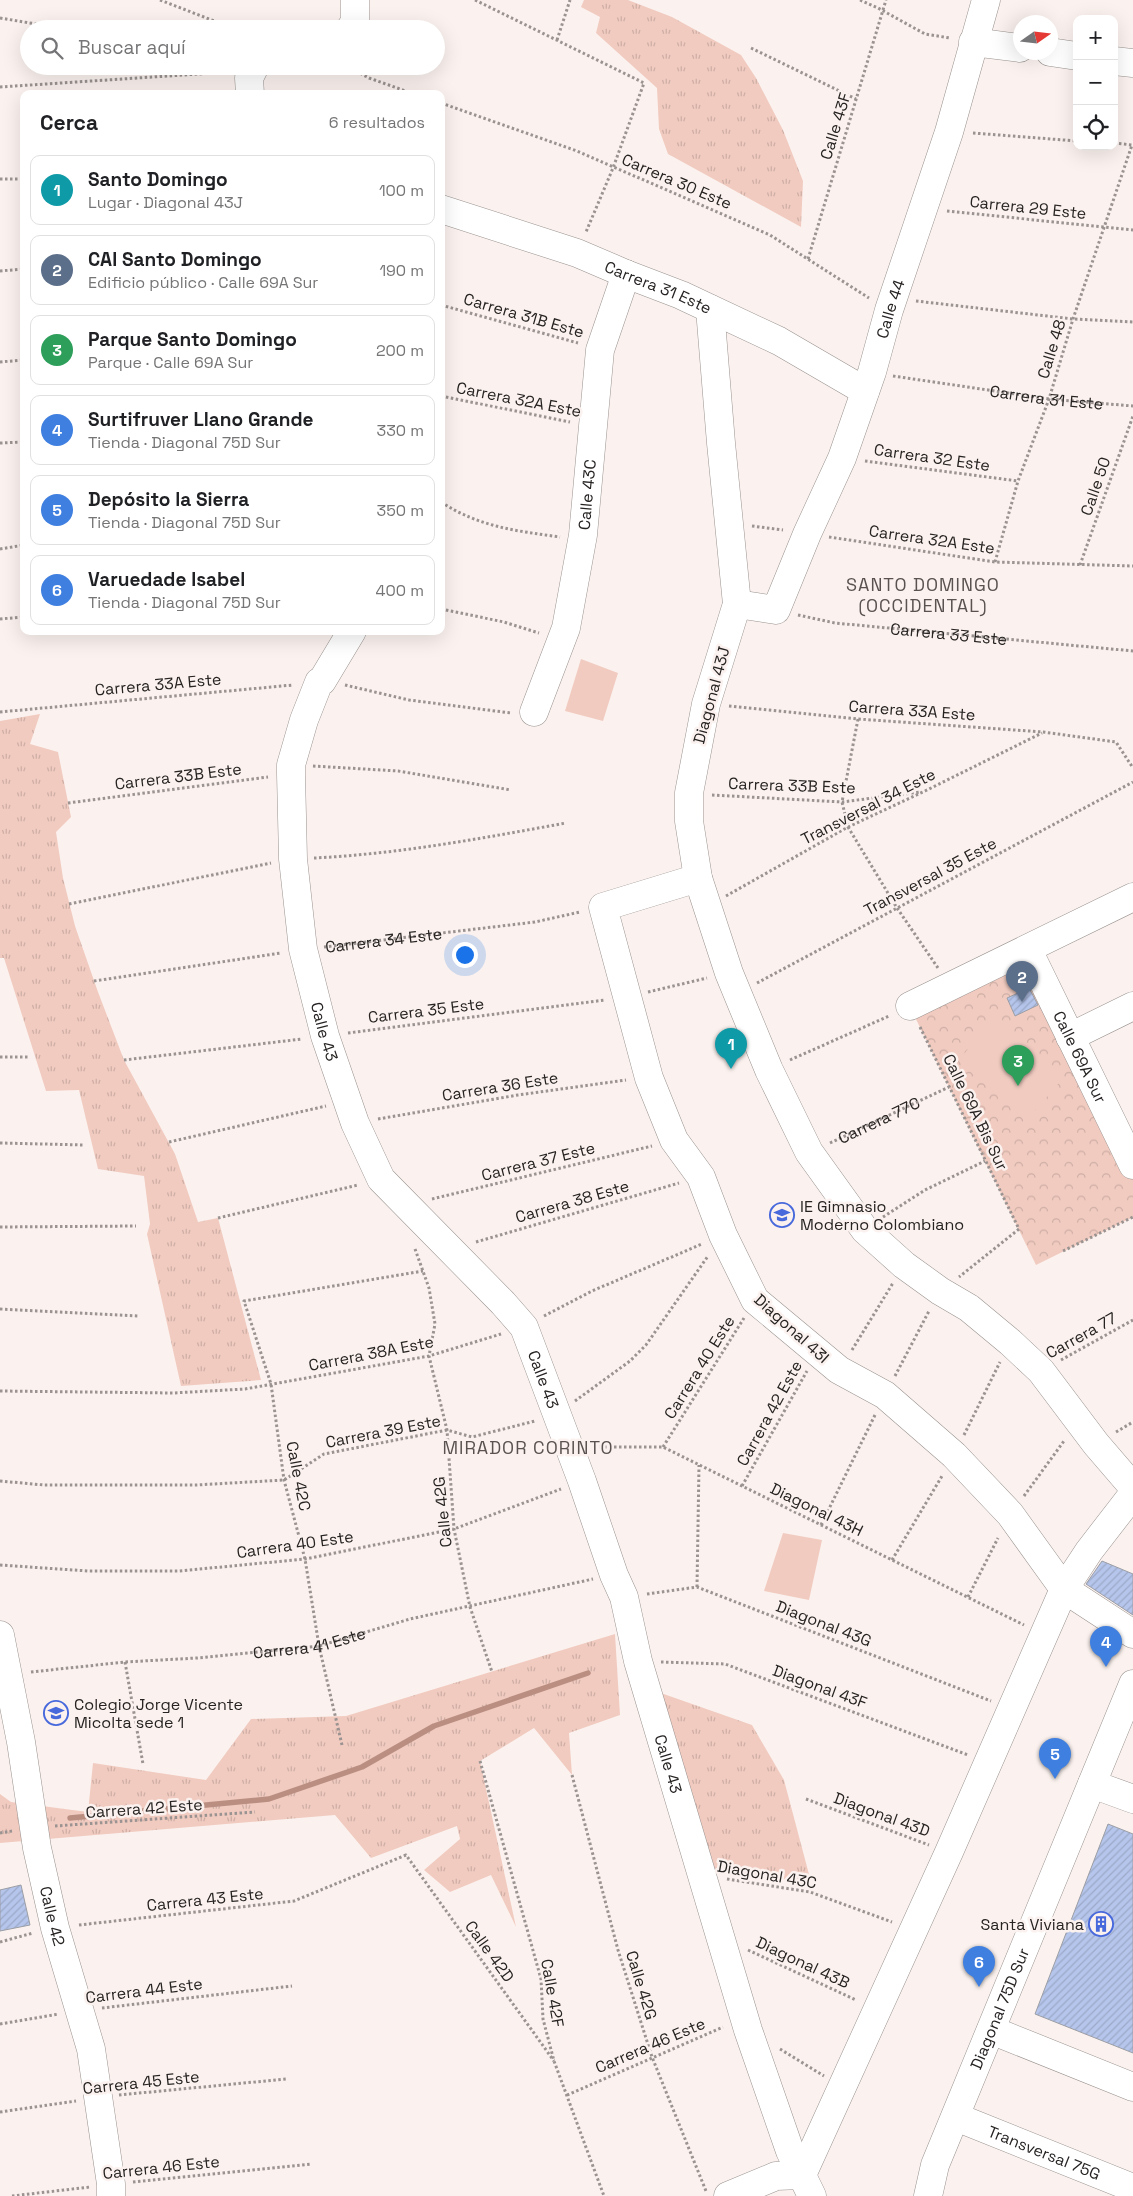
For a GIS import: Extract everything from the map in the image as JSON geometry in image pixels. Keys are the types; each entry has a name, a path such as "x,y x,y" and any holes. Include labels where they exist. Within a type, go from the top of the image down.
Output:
{"street":[{"path":"355,0 355,20"},
{"name":"Calle 44","path":"776,610 807,534 842,458 868,382 922,209 949,132 986,0"},
{"path":"973,42 1013,47"},
{"path":"1058,53 1073,55"},
{"path":"1118,61 1133,63"},
{"name":"Carrera 31 Este","path":"445,210 577,253 681,295 868,382"},
{"name":"Calle 43C","path":"534,712 566,628 584,535 600,350 626,274"},
{"name":"Diagonal 43J","path":"710,309 737,604 706,704 689,793 689,821 698,878 734,983 769,1070 809,1152 865,1230 904,1265 940,1291 969,1308 1041,1371 1096,1444 1133,1487"},
{"path":"737,604 776,610"},
{"name":"Calle 43","path":"350,635 321,682 304,720 291,769 293,859 302,949 326,1036 352,1112 381,1179 524,1327 582,1480 619,1586 638,1661 746,2024 790,2151 807,2185"},
{"path":"603,907 698,878"},
{"path":"910,1006 1028,950 1133,897"},
{"name":"Diagonal 43I","path":"603,907 648,1078 674,1140 701,1177 723,1235 756,1300 817,1353 840,1370 885,1395 954,1455 1010,1514 1064,1589"},
{"name":"Calle 69A Sur","path":"1028,950 1070,1037 1122,1116 1133,1164"},
{"path":"1070,1037 1133,1006"},
{"path":"728,2196 776,2176 807,2185 842,2086 912,1929 949,1852 1064,1589 1089,1551 1133,1494"},
{"path":"1064,1589 1133,1634"},
{"name":"Calle 42","path":"0,1635 4,1674 55,1928 90,2049 111,2190"},
{"name":"Diagonal 75D Sur","path":"928,2196 935,2166 1133,1684"},
{"path":"1092,1784 1133,1799"},
{"path":"991,2030 1133,2087"},
{"name":"Transversal 75G","path":"956,2117 1133,2188"}],"path":[{"path":"160,0 212,20"},
{"path":"475,0 644,83 613,168 577,253"},
{"path":"557,40 570,0"},
{"path":"860,0 925,34 973,42"},
{"name":"Calle 43F","path":"808,259 886,0"},
{"path":"0,18 20,21"},
{"path":"750,48 856,99"},
{"path":"0,88 184,75"},
{"path":"364,75 403,90"},
{"name":"Carrera 30 Este","path":"445,104 577,151 770,235 808,259 891,304 1133,322"},
{"path":"949,132 1073,141"},
{"path":"1118,143 1133,145"},
{"name":"Calle 48","path":"995,562 1018,481 1049,399 1073,319 1133,145"},
{"path":"0,179 20,178"},
{"name":"Carrera 29 Este","path":"922,209 1133,230"},
{"path":"0,271 20,269"},
{"name":"Carrera 31B Este","path":"445,306 600,350"},
{"path":"0,362 20,360"},
{"name":"Carrera 31 Este","path":"868,382 1133,406"},
{"name":"Carrera 32A Este","path":"445,397 593,426"},
{"name":"Calle 50","path":"1080,565 1133,416"},
{"path":"0,443 20,442"},
{"name":"Carrera 32 Este","path":"842,458 1018,481"},
{"path":"445,505 459,514 500,528 562,538"},
{"name":"Carrera 32A Este","path":"730,523 995,562 1133,566"},
{"path":"0,549 20,546"},
{"path":"445,610 504,622 562,639"},
{"name":"Carrera 33 Este","path":"776,610 834,623 1133,651"},
{"path":"0,619 20,617"},
{"name":"Carrera 33A Este","path":"0,712 321,682 367,689 409,700 506,713 534,712"},
{"name":"Carrera 33A Este","path":"706,704 858,719 1043,732 1116,742 1133,768"},
{"path":"858,719 842,802 848,827 897,908 951,987"},
{"name":"Transversal 34 Este","path":"707,907 848,827 1043,732"},
{"name":"Carrera 33B Este","path":"68,804 291,769 398,771 511,790"},
{"name":"Transversal 35 Este","path":"734,983 897,908 1133,782"},
{"name":"Carrera 33B Este","path":"689,793 842,802 925,791"},
{"name":"Carrera 34 Este","path":"94,981 302,949 535,922 603,907"},
{"name":"Carrera 35 Este","path":"124,1060 734,983"},
{"path":"769,1070 910,1006"},
{"name":"Calle 69A Bis Sur","path":"910,1006 1019,1229 940,1291"},
{"path":"0,1057 30,1057"},
{"name":"Carrera 36 Este","path":"169,1142 352,1112 518,1095 648,1078"},
{"name":"Carrera 77C","path":"809,1152 949,1087"},
{"name":"Carrera 37 Este","path":"407,1206 674,1140"},
{"path":"0,1143 85,1145"},
{"path":"865,1230 925,1190 986,1161"},
{"name":"Carrera 38 Este","path":"450,1250 701,1177"},
{"path":"218,1218 381,1179"},
{"path":"1063,1251 1133,1217"},
{"path":"0,1227 136,1226"},
{"name":"Carrera 38A Este","path":"0,1391 173,1393 245,1389 429,1356 524,1327 592,1291 723,1235"},
{"name":"Carrera 39 Este","path":"0,1481 44,1485 196,1485 284,1480 324,1454 447,1430 472,1437 556,1415 630,1361 646,1345 723,1235"},
{"name":"Calle 42G","path":"413,1244 429,1288 435,1324 429,1356 447,1430 454,1529 470,1607 492,1672"},
{"path":"840,1370 904,1265"},
{"name":"Calle 42C","path":"342,1745 319,1646 305,1559 284,1480 271,1384 244,1301 423,1271"},
{"name":"Carrera 40 Este","path":"663,1447 756,1300"},
{"path":"0,1309 138,1316"},
{"name":"Carrera 77","path":"1041,1371 1133,1320"},
{"name":"Carrera 42 Este","path":"742,1486 817,1353"},
{"name":"Diagonal 43H","path":"569,1448 663,1447 1044,1635"},
{"path":"697,1587 699,1465"},
{"name":"Carrera 40 Este","path":"0,1565 88,1571 179,1570 305,1559 454,1529 582,1480"},
{"name":"Diagonal 43G","path":"619,1586 697,1587 1011,1709"},
{"name":"Carrera 41 Este","path":"4,1674 319,1646 410,1619 470,1607 619,1586"},
{"name":"Diagonal 43F","path":"638,1661 725,1664 988,1763"},
{"path":"125,1662 143,1764"},
{"name":"Calle 42F","path":"480,1761 541,1979 543,2019 554,2061 604,2196"},
{"name":"Calle 42G","path":"572,1776 618,1950 652,2057 708,2196"},
{"name":"Diagonal 43D","path":"806,1799 949,1852"},
{"name":"Carrera 42 Este","path":"34,1828 255,1812"},
{"name":"Calle 42D","path":"406,1855 554,2061"},
{"name":"Carrera 43 Este","path":"0,1942 55,1928 294,1901 406,1855"},
{"name":"Diagonal 43C","path":"701,1875 810,1892 912,1929"},
{"name":"Diagonal 43B","path":"720,1938 876,2009"},
{"name":"Carrera 44 Este","path":"0,2024 78,2011 292,1986"},
{"path":"746,2024 842,2086"},
{"name":"Carrera 46 Este","path":"566,2095 652,2057 746,2024"},
{"name":"Carrera 45 Este","path":"0,2112 59,2105 97,2097 286,2079"},
{"name":"Carrera 46 Este","path":"12,2196 111,2190 312,2164"}],"green space":[{"path":"584,0 628,0 672,17 741,55 756,78 783,130 803,181 801,227 668,154 659,129 657,88 596,33 600,17 581,7"},
{"path":"581,659 618,673 603,721 565,711"},
{"path":"40,714 30,744 58,752 71,817 56,832 63,878 75,926 124,1060 175,1154 198,1222 218,1218 261,1380 181,1386 147,1234 150,1224 144,1176 98,1169 79,1090 46,1091 4,958 0,958 0,721"},
{"path":"1024,956 1133,1179 1133,1217 1036,1265 912,1011"},
{"path":"996,1017 1064,1077 1031,1115 963,1055"},
{"path":"783,1533 822,1540 809,1600 764,1591"},
{"path":"615,1634 620,1715 569,1733 572,1775 534,1728 480,1761 516,1927 491,1875 450,1892 424,1870 460,1839 457,1826 371,1858 335,1815 0,1843 0,1794 11,1802 88,1812 93,1763 206,1780 251,1719 346,1716"},
{"path":"658,1692 752,1725 784,1780 811,1882 713,1872"}],"building":[{"path":"1029,988 1038,1005 1015,1016 1007,998"},
{"path":"1102,1561 1133,1574 1133,1615 1086,1584"},
{"name":"Santa Viviana","path":"1108,1824 1133,1834 1133,2053 1035,2014"},
{"path":"21,1885 30,1925 0,1931 0,1890"}],"waterway":[{"path":"70,1818 269,1799 362,1767 434,1726 588,1673"}],"place":[{"name":"CAI Santo Domingo","path":"1022,1002"},
{"name":"Santo Domingo","path":"731,1069"},
{"name":"Parque Santo Domingo","path":"1018,1086"},
{"name":"IE Gimnasio Moderno Colombiano","path":"782,1215"},
{"name":"Surtifruver Llano Grande","path":"1106,1667"},
{"name":"Colegio Jorge Vicente Micolta sede 1","path":"56,1713"},
{"name":"Depósito la Sierra","path":"1055,1779"},
{"name":"Santa Viviana","path":"1101,1924"},
{"name":"Varuedade Isabel","path":"979,1987"}],"district":[{"name":"SANTO DOMINGO (OCCIDENTAL)","path":"923,595"},
{"name":"MIRADOR CORINTO","path":"528,1448"}]}
